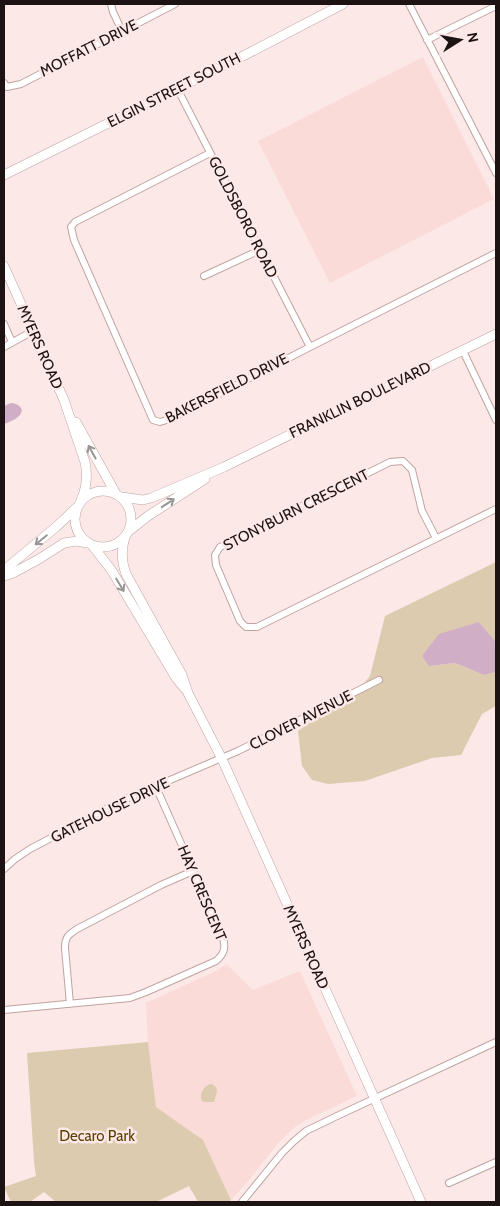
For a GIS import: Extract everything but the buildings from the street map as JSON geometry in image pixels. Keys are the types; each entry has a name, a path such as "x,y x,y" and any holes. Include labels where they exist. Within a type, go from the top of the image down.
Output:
{"main road":[{"name":"ELGIN STREET SOUTH","path":"4,175 343,4"},
{"name":"MYERS ROAD","path":"4,266 64,400 118,496"},
{"name":"FRANKLIN BOULEVARD","path":"118,496 143,500 151,498 224,467 496,334"},
{"name":"MYERS ROAD","path":"64,400 88,473 86,487 79,504"},
{"name":"FRANKLIN BOULEVARD","path":"126,534 148,516 224,467"},
{"path":"4,572 56,527 87,495 94,492 109,491 127,504 131,522 126,534 118,543 110,547 101,548 77,541 64,543 39,559 4,576"},
{"path":"79,504 74,517 75,527 80,536 89,544"},
{"name":"MYERS ROAD","path":"126,534 122,548 122,560 126,574 182,675 188,693 222,758 421,1202"},
{"name":"MYERS ROAD","path":"89,544 112,571 176,678 188,693"}],"street":[{"path":"111,4 122,31"},
{"name":"MOFFATT DRIVE","path":"4,83 7,87 21,84 175,4"},
{"path":"409,4 496,173"},
{"path":"427,40 496,6"},
{"name":"GOLDSBORO ROAD","path":"177,88 310,346"},
{"name":"BAKERSFIELD DRIVE","path":"210,153 74,222 71,227 74,240 153,420 160,422 170,419 310,346 496,253"},
{"path":"204,276 260,250"},
{"path":"4,324 12,342"},
{"path":"4,347 33,331"},
{"path":"463,351 496,420"},
{"name":"STONYBURN CRESCENT","path":"436,538 422,511 412,470 403,461 390,462 220,547 215,555 216,565 240,621 246,627 256,628 496,509"},
{"name":"CLOVER AVENUE","path":"222,758 379,680"},
{"name":"GATEHOUSE DRIVE","path":"4,869 30,849 128,798 222,758"},
{"name":"HAY CRESCENT","path":"4,1010 122,999 136,996 216,961 221,957 225,947 223,938 156,787"},
{"path":"70,1004 65,948 65,941 68,935 161,884 193,871"},
{"path":"242,1202 282,1153 302,1135 317,1125 496,1042"},
{"path":"449,1184 496,1162"}],"shaded area":[{"path":"423,57 494,199 330,283 258,141"},
{"path":"11,403 16,404 22,411 16,419 4,424 4,406"},
{"path":"479,622 496,642 496,672 484,675 455,663 429,666 422,656 439,634"},
{"path":"226,964 253,990 300,971 357,1096 295,1127 279,1142 231,1200 203,1140 156,1107 148,1042 146,1003 218,970"}],"green space":[{"path":"496,562 496,642 479,622 429,666 455,663 484,675 496,672 496,706 482,714 461,755 432,758 365,781 328,784 312,780 302,766 298,731 361,687 370,676 385,616"},
{"name":"Decaro Park","path":"148,1042 156,1107 203,1140 231,1200 229,1202 198,1202 189,1186 156,1202 56,1202 44,1192 30,1202 11,1202 4,1187 36,1176 27,1053"},
{"path":"210,1084 216,1087 217,1091 214,1102 202,1101 202,1091"}]}
